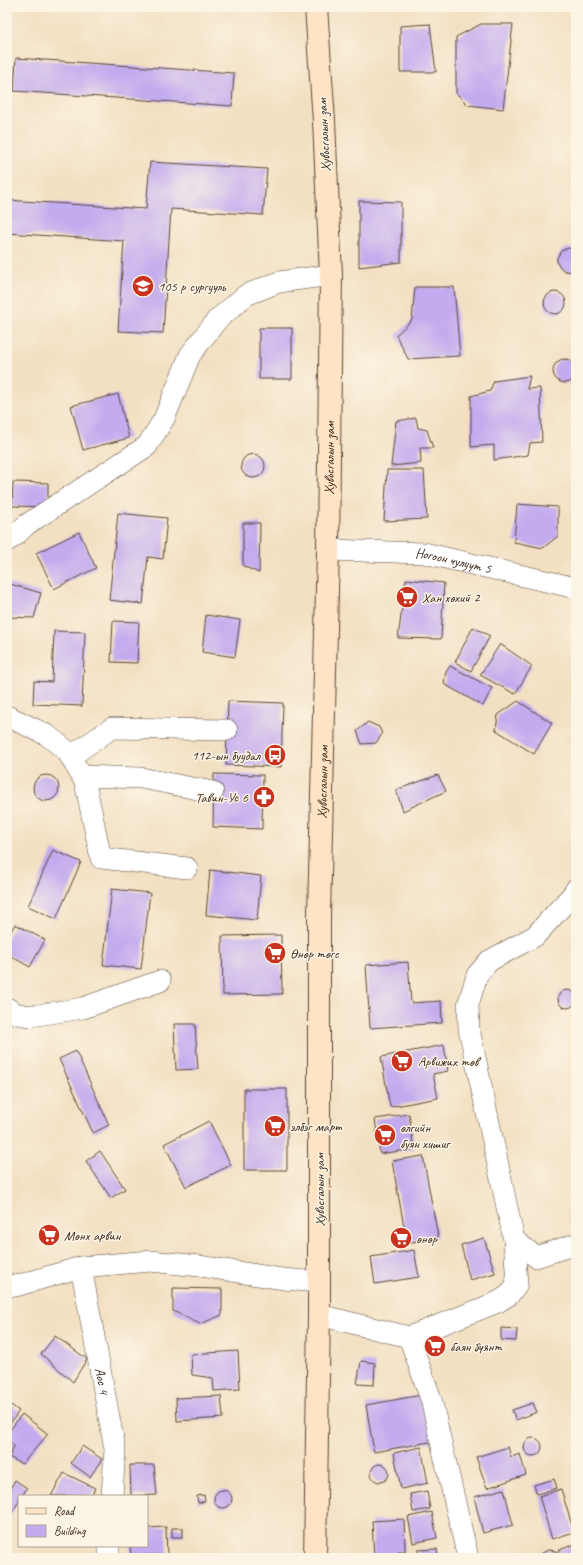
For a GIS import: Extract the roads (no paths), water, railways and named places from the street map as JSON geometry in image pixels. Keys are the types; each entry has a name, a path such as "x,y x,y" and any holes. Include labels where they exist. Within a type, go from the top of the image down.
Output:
{"main road":[{"name":"Хувьсгалын зам","path":"315,1558 319,1315 319,923 328,550 331,275 324,121 316,7"}],"street":[{"path":"7,541 16,535 17,524 147,446 164,419 190,356 217,320 246,295 279,282 331,275"},
{"name":"Ногоон чулуут 5","path":"328,550 424,553 576,588"},
{"path":"7,716 47,735 71,756 85,782 101,858 186,868"},
{"path":"71,756 112,728 227,730"},
{"path":"82,776 141,778 213,792"},
{"path":"319,1315 409,1337 498,1302 510,1295 517,1284 514,1240 469,1029 468,1005 477,975 489,961 535,936 574,894 576,889"},
{"path":"7,1008 17,1014 31,1016 83,1008 160,981"},
{"path":"514,1240 536,1257 576,1244"},
{"path":"10,1290 81,1267 150,1261 200,1266 282,1279 319,1282"},
{"name":"Аос 4","path":"81,1267 115,1449 112,1495"},
{"path":"409,1337 431,1399 468,1558"},
{"path":"109,1547 109,1558"}],"place":[{"name":"105 р сургууль","path":"143,286"},
{"name":"Хан хөхий 2","path":"407,597"},
{"name":"112-ын буудал","path":"275,755"},
{"name":"Тавин-Ус 6","path":"264,797"},
{"name":"Өнөр төгс","path":"275,953"},
{"name":"Арвижих төв","path":"402,1061"},
{"name":"элбэг март","path":"275,1126"},
{"name":"өлгийн буян хишиг","path":"385,1135"},
{"name":"Мөнх арвин","path":"49,1235"},
{"name":"өнөр","path":"401,1238"},
{"name":"баян буянт","path":"435,1346"}]}
